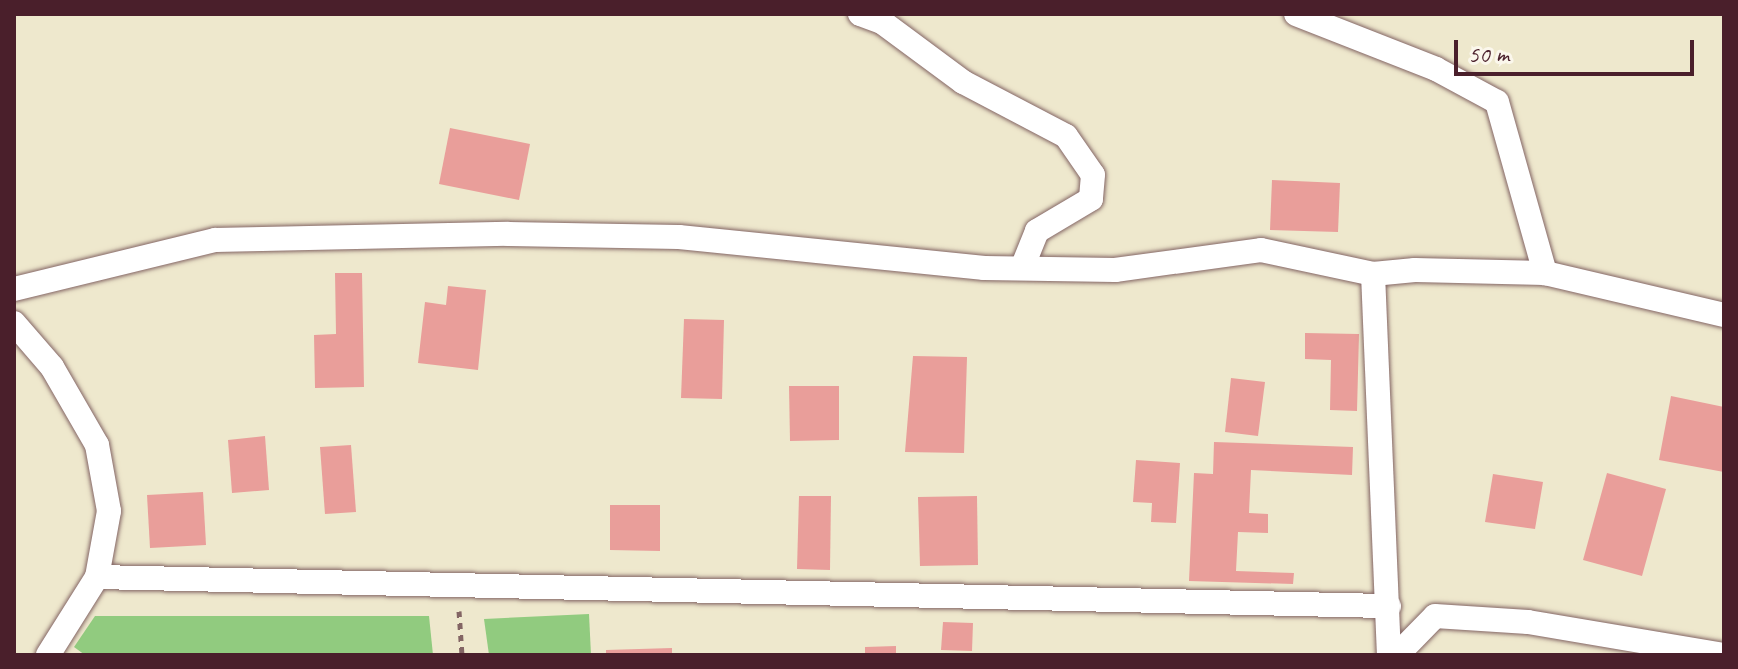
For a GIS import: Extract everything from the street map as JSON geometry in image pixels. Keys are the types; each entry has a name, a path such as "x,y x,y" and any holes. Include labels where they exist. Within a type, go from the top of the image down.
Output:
{"street":[{"path":"860,14 882,22 963,82 1066,136 1093,175 1091,199 1037,231 1022,268"},
{"path":"1296,14 1436,69 1497,102 1545,273"},
{"path":"14,289 215,240 508,234 679,237 829,256 1022,268 1115,270 1261,250 1373,274 1415,270 1545,273 1724,315"},
{"path":"1373,274 1389,655"},
{"path":"14,323 52,367 97,445 109,511 97,577 48,655"},
{"path":"97,577 1389,606"},
{"path":"1397,655 1435,616 1528,622 1724,655"}],"path":[{"path":"459,610 462,655"}],"green space":[{"path":"589,614 591,655 489,655 484,619"},
{"path":"95,616 429,616 433,655 85,655 74,647"}],"building":[{"path":"450,128 530,144 519,200 439,184"},
{"path":"1272,180 1340,183 1338,232 1270,230"},
{"path":"335,273 362,273 364,387 315,388 314,335 336,334"},
{"path":"448,286 486,290 478,370 418,363 425,302 446,305"},
{"path":"684,319 724,320 722,399 681,398"},
{"path":"1305,333 1359,334 1357,411 1330,410 1331,360 1305,359"},
{"path":"913,356 967,357 964,453 905,452"},
{"path":"1231,378 1265,382 1258,436 1225,432"},
{"path":"789,386 839,386 839,440 790,441"},
{"path":"1671,396 1724,407 1724,472 1659,460"},
{"path":"265,436 269,490 232,493 228,440"},
{"path":"1214,442 1353,447 1352,475 1251,470 1249,513 1268,514 1268,533 1238,532 1236,571 1294,573 1293,584 1189,581 1194,473 1213,474"},
{"path":"351,445 356,512 325,514 320,447"},
{"path":"1136,460 1180,463 1176,523 1151,522 1152,503 1133,502"},
{"path":"1607,473 1666,489 1642,576 1583,560"},
{"path":"1493,474 1543,482 1535,529 1485,522"},
{"path":"203,492 206,545 150,548 147,495"},
{"path":"799,496 831,496 830,570 797,569"},
{"path":"977,496 978,565 920,566 918,497"},
{"path":"610,505 660,505 660,551 610,550"},
{"path":"943,622 973,623 972,651 941,650"},
{"path":"896,646 896,655 865,655 865,647"},
{"path":"672,648 672,655 606,655 606,650"}]}
